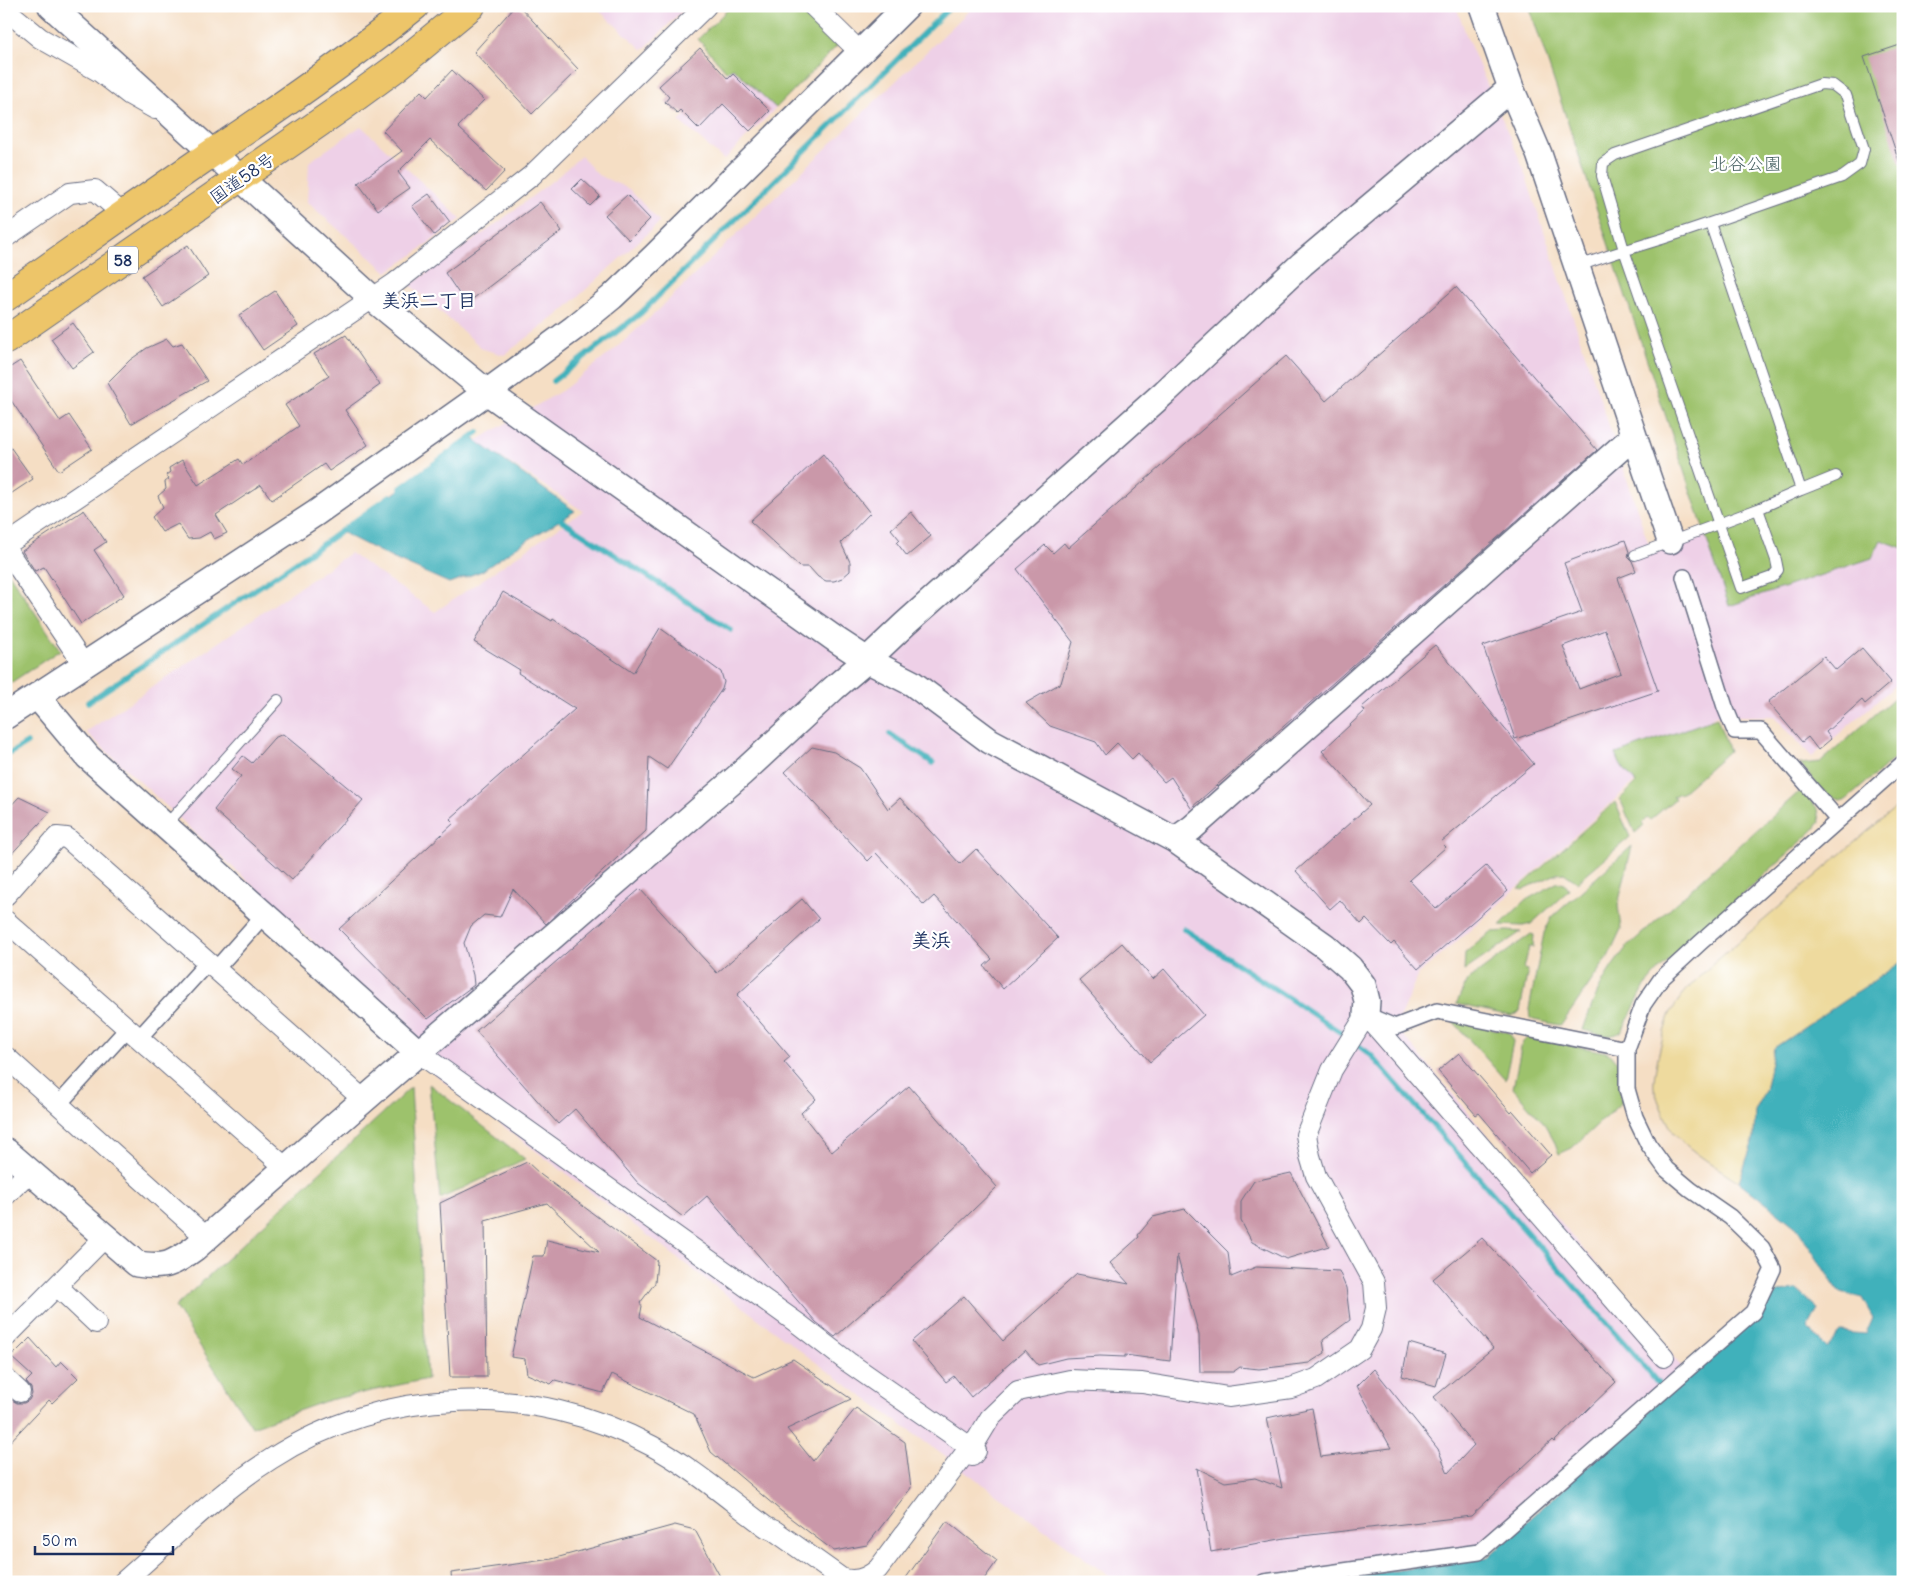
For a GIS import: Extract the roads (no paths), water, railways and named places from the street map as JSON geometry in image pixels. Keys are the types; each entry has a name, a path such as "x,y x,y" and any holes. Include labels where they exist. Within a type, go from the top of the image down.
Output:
{"highway":[{"name":"国道58号","path":"6,297 372,42 415,6"},
{"name":"国道58号","path":"6,340 397,67 470,6"}],"street":[{"path":"51,6 372,298 487,392 867,660 912,683 990,741 1175,840 1325,946 1350,968 1363,986 1367,1001 1366,1015 1332,1070 1306,1135 1316,1176 1374,1282 1376,1308 1371,1329 1360,1349 1316,1379 1291,1388 1228,1397 1142,1382 1078,1380 1070,1380 1018,1392 990,1418 973,1449 878,1582"},
{"path":"84,665 6,547 395,282 531,176 706,6"},
{"path":"813,6 861,53"},
{"path":"6,716 316,513 574,328 612,297 731,182 907,6"},
{"path":"1482,6 1511,88 1539,154 1670,541"},
{"path":"6,10 40,38 100,72 130,95 176,120"},
{"path":"6,1151 137,1264 158,1267 174,1263 206,1238 741,774 912,617 1187,372 1302,264 1482,110 1511,88"},
{"path":"6,237 70,193 95,190 124,214"},
{"path":"1175,840 1192,828 1634,436"},
{"path":"1684,577 1725,708 1735,730 1761,731 1838,820"},
{"path":"37,696 88,757 419,1053 792,1319 848,1362 973,1449"},
{"path":"1264,1582 1479,1552 1753,1312 1773,1269 1762,1248 1730,1217 1691,1190 1666,1168 1648,1144 1635,1117 1627,1089 1627,1049 1643,1005 1661,979 1903,763"},
{"path":"6,895 57,837 67,838 364,1100"},
{"path":"6,921 286,1168"},
{"path":"59,1104 134,1033 212,966 255,925"},
{"path":"1366,1015 1396,1027 1437,1011 1627,1049"},
{"path":"1366,1015 1664,1357"},
{"path":"6,1057 206,1238"},
{"path":"6,1195 30,1171"},
{"path":"6,1337 105,1237"},
{"path":"57,1286 96,1323"},
{"path":"123,1582 236,1484 276,1455 319,1433 350,1420 399,1407 438,1402 484,1400 511,1402 565,1411 605,1424 666,1454 766,1526 841,1578 849,1581 865,1578 878,1569 973,1449"},
{"path":"766,1526 771,1536 821,1573 830,1582"}],"lane":[{"path":"1576,267 1624,250 1710,223 1842,177 1860,164 1864,149 1846,95 1833,84 1821,84 1615,155 1603,163 1602,176 1624,250 1741,588 1772,577 1778,570 1758,509"},
{"path":"1710,223 1801,490"},
{"path":"1635,555 1758,509 1836,476"},
{"path":"166,826 278,700"}],"water":[{"path":"471,437 575,511 482,571 449,583 392,558 341,532"},
{"path":"1903,961 1903,1582 1317,1582 1488,1557 1778,1292 1797,1290 1818,1309 1808,1328 1827,1347 1841,1332 1866,1334 1873,1318 1862,1298 1838,1291 1797,1228 1739,1182 1754,1138 1755,1111 1765,1091 1774,1048"}],"waterway":[{"path":"553,381 641,313 951,6"},
{"path":"401,488 478,432"},
{"path":"88,702 330,539 390,496"},
{"path":"561,520 731,630"},
{"path":"890,734 933,763"},
{"path":"6,756 27,743"},
{"path":"1184,929 1343,1034 1371,1055 1640,1361 1663,1390"}],"district":[{"name":"美浜二丁目","path":"429,300"},
{"name":"美浜","path":"931,939"}],"park label":[{"name":"北谷公園","path":"1746,163"}]}
